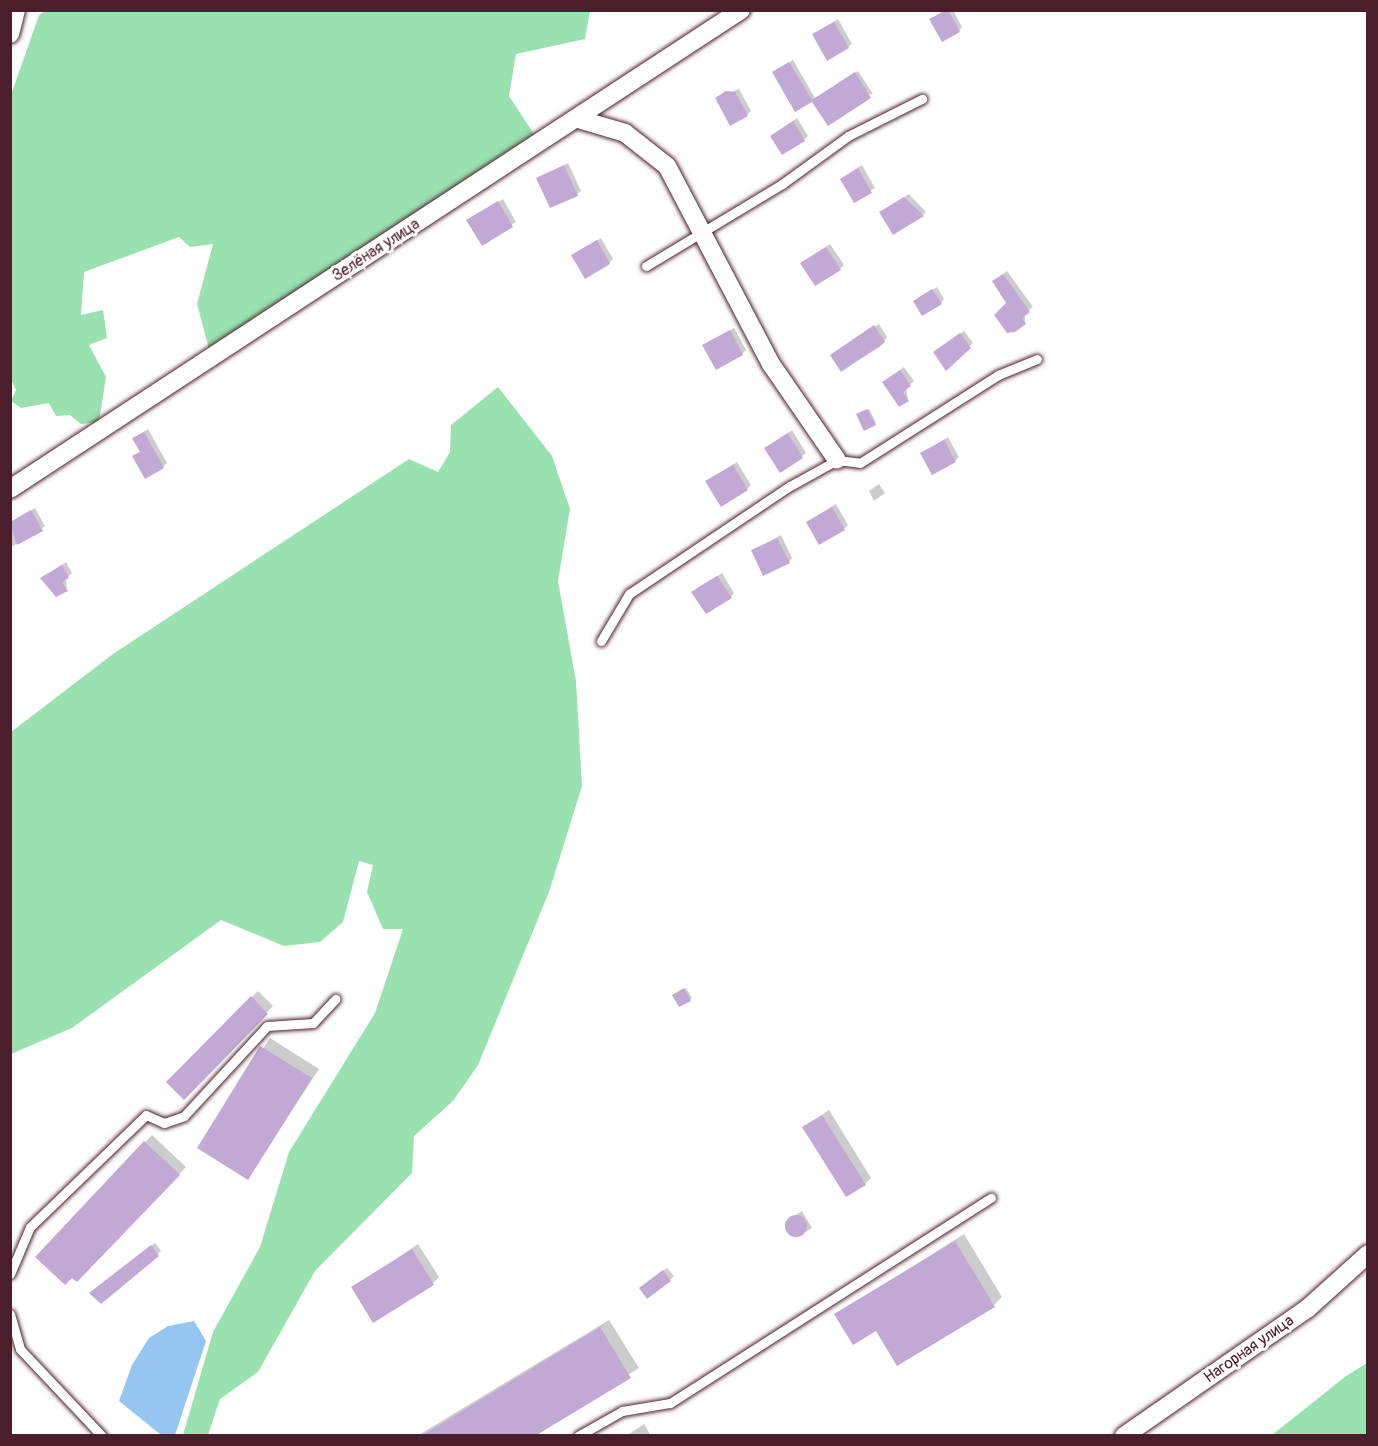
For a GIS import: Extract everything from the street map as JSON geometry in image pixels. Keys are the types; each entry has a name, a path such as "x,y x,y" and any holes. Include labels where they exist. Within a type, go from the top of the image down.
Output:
{"street":[{"path":"10,34 16,10"},
{"name":"Зелёная улица","path":"10,489 578,119 741,10"},
{"path":"578,119 624,133 667,166 771,364 837,460"},
{"name":"Нагорная улица","path":"1124,1436 1307,1309 1368,1254"}],"lane":[{"path":"646,266 704,233 848,136 922,99"},
{"path":"601,640 629,594 837,460 860,463 998,375 1037,359"},
{"path":"10,1274 30,1227 146,1114 164,1123 184,1116 267,1026 313,1023 334,999"},
{"path":"578,1436 622,1411 670,1403 991,1198"},
{"path":"10,1314 20,1349 102,1436"}],"green space":[{"path":"47,10 590,11 585,39 516,54 509,96 534,134 209,349 197,304 213,244 190,247 179,237 84,272 81,315 103,310 107,338 89,345 106,377 99,422 81,424 70,415 56,416 49,403 21,408 11,401 16,390 10,377 11,95 39,15"},
{"path":"498,387 552,456 570,509 558,581 576,681 582,786 549,892 478,1065 453,1101 414,1136 412,1173 315,1271 258,1372 220,1399 208,1435 183,1435 213,1332 260,1247 289,1152 375,1013 403,929 383,929 367,892 373,865 359,861 343,922 320,942 284,946 221,920 72,1028 11,1054 11,732 113,654 409,459 438,472 450,452 451,425"},
{"path":"1367,1363 1367,1435 1272,1435 1346,1376"}],"water":[{"path":"194,1321 206,1341 175,1435 161,1435 119,1401 132,1365 149,1338 168,1326"}],"building":[{"path":"948,10 960,32 942,42 929,19"},
{"path":"834,22 849,48 827,61 812,34"},
{"path":"789,62 812,100 855,72 871,98 828,126 812,102 795,112 772,72"},
{"path":"726,91 735,92 748,116 730,126 715,98"},
{"path":"793,121 805,141 782,155 770,136"},
{"path":"564,165 578,196 550,208 536,178"},
{"path":"858,168 872,193 854,203 840,179"},
{"path":"904,197 924,216 893,235 879,212"},
{"path":"498,201 513,227 482,246 466,220"},
{"path":"597,240 610,264 585,279 571,255"},
{"path":"826,247 841,270 815,286 800,263"},
{"path":"1003,274 1030,312 1022,318 1026,324 1015,332 1007,333 994,315 1006,303 992,281"},
{"path":"932,289 942,304 922,316 913,301"},
{"path":"874,325 885,342 841,372 830,355"},
{"path":"730,330 743,355 716,370 702,345"},
{"path":"960,333 971,348 946,371 933,352"},
{"path":"900,370 911,386 903,392 909,401 899,407 882,382"},
{"path":"867,409 876,425 864,431 856,414"},
{"path":"144,432 164,468 145,479 132,456 140,452 132,438"},
{"path":"788,433 803,458 780,473 764,448"},
{"path":"944,440 956,462 932,475 920,453"},
{"path":"733,465 748,490 721,507 705,481"},
{"path":"832,507 845,530 819,545 806,522"},
{"path":"31,510 43,531 17,545 10,522"},
{"path":"777,538 790,563 763,576 751,550"},
{"path":"62,565 69,578 62,582 68,591 56,597 40,578"},
{"path":"717,576 732,598 706,614 691,592"},
{"path":"684,988 691,1001 679,1007 672,995"},
{"path":"251,996 268,1014 184,1100 166,1082"},
{"path":"260,1046 312,1078 248,1180 197,1148"},
{"path":"822,1115 866,1185 846,1197 802,1127"},
{"path":"144,1141 180,1175 77,1282 72,1278 65,1285 35,1257"},
{"path":"796,1215 804,1218 807,1226 804,1234 796,1237 788,1234 785,1226 788,1218"},
{"path":"955,1241 995,1307 897,1366 876,1331 853,1345 834,1314"},
{"path":"151,1245 159,1256 101,1304 89,1293"},
{"path":"412,1249 434,1285 373,1323 351,1287"},
{"path":"663,1270 671,1281 647,1299 639,1288"},
{"path":"600,1327 631,1378 535,1436 421,1436"}]}
